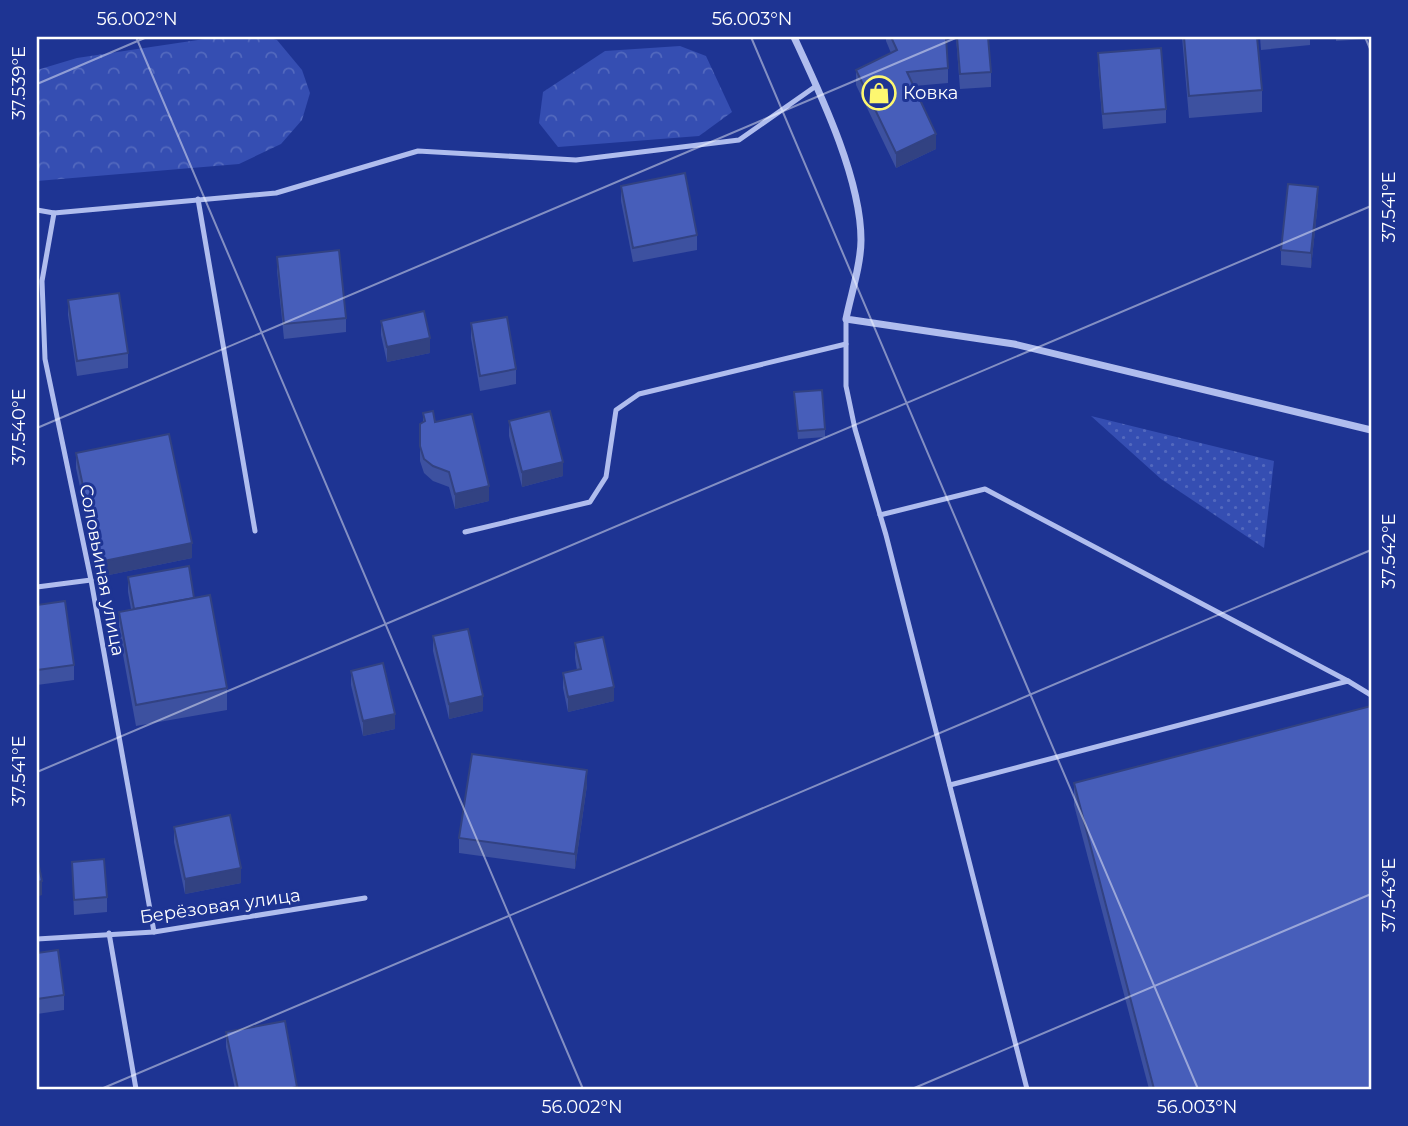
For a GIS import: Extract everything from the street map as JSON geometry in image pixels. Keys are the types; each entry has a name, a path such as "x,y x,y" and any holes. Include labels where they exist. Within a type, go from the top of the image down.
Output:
{"street":[{"path":"794,37 816,86 855,192 862,241 846,319 1014,344 1371,430"}],"lane":[{"path":"37,210 54,213 276,192 418,151 576,160 739,140 816,86"},
{"path":"198,199 255,531"},
{"name":"Соловьиная улица","path":"54,213 42,281 45,359 90,580 155,932"},
{"path":"846,319 846,386 855,429 880,515 1027,1089"},
{"path":"465,533 590,502 606,477 616,410 639,394 846,344"},
{"path":"880,515 985,489 1371,695"},
{"path":"37,587 90,580"},
{"path":"950,785 1348,681"},
{"name":"Берёзовая улица","path":"37,939 155,932 365,898"},
{"path":"109,933 136,1089"}],"green space":[{"path":"218,37 266,37 277,40 302,70 310,93 302,120 281,144 239,164 37,181 37,70 77,58"},
{"path":"680,46 706,56 732,112 699,136 558,147 539,123 543,92 605,51"},
{"path":"1091,416 1274,461 1264,548 1161,479"}],"building":[{"path":"891,37 946,37 948,68 907,72 936,134 896,153 856,70 897,50"},
{"path":"957,37 988,37 991,72 960,74"},
{"path":"1184,37 1257,37 1262,90 1189,96"},
{"path":"1161,48 1166,109 1103,114 1098,53"},
{"path":"685,173 697,235 633,248 621,186"},
{"path":"1288,184 1318,187 1311,253 1281,250"},
{"path":"339,250 346,318 284,324 277,257"},
{"path":"119,293 128,353 77,361 68,300"},
{"path":"424,311 430,338 387,347 381,321"},
{"path":"507,317 516,369 480,376 471,323"},
{"path":"822,390 825,429 798,431 794,392"},
{"path":"433,411 435,422 472,414 489,486 455,494 449,472 424,459 420,446 420,424 425,421 423,413"},
{"path":"550,411 563,462 522,472 509,421"},
{"path":"169,434 192,543 99,562 76,453"},
{"path":"189,566 194,598 134,609 128,577"},
{"path":"210,595 227,688 136,705 119,612"},
{"path":"65,601 74,665 37,670 37,605"},
{"path":"468,629 483,696 449,704 433,636"},
{"path":"603,637 614,687 568,697 563,673 581,669 575,643"},
{"path":"383,663 395,714 363,721 351,671"},
{"path":"1371,706 1371,1089 1154,1089 1074,783"},
{"path":"472,754 587,770 575,854 459,838"},
{"path":"230,815 241,868 185,879 174,827"},
{"path":"37,857 42,881 37,882"},
{"path":"104,859 107,897 74,900 72,862"},
{"path":"58,950 64,995 37,999 37,953"},
{"path":"285,1021 297,1087 238,1089 226,1032"}],"place":[{"name":"Ковка","path":"879,93"}]}
